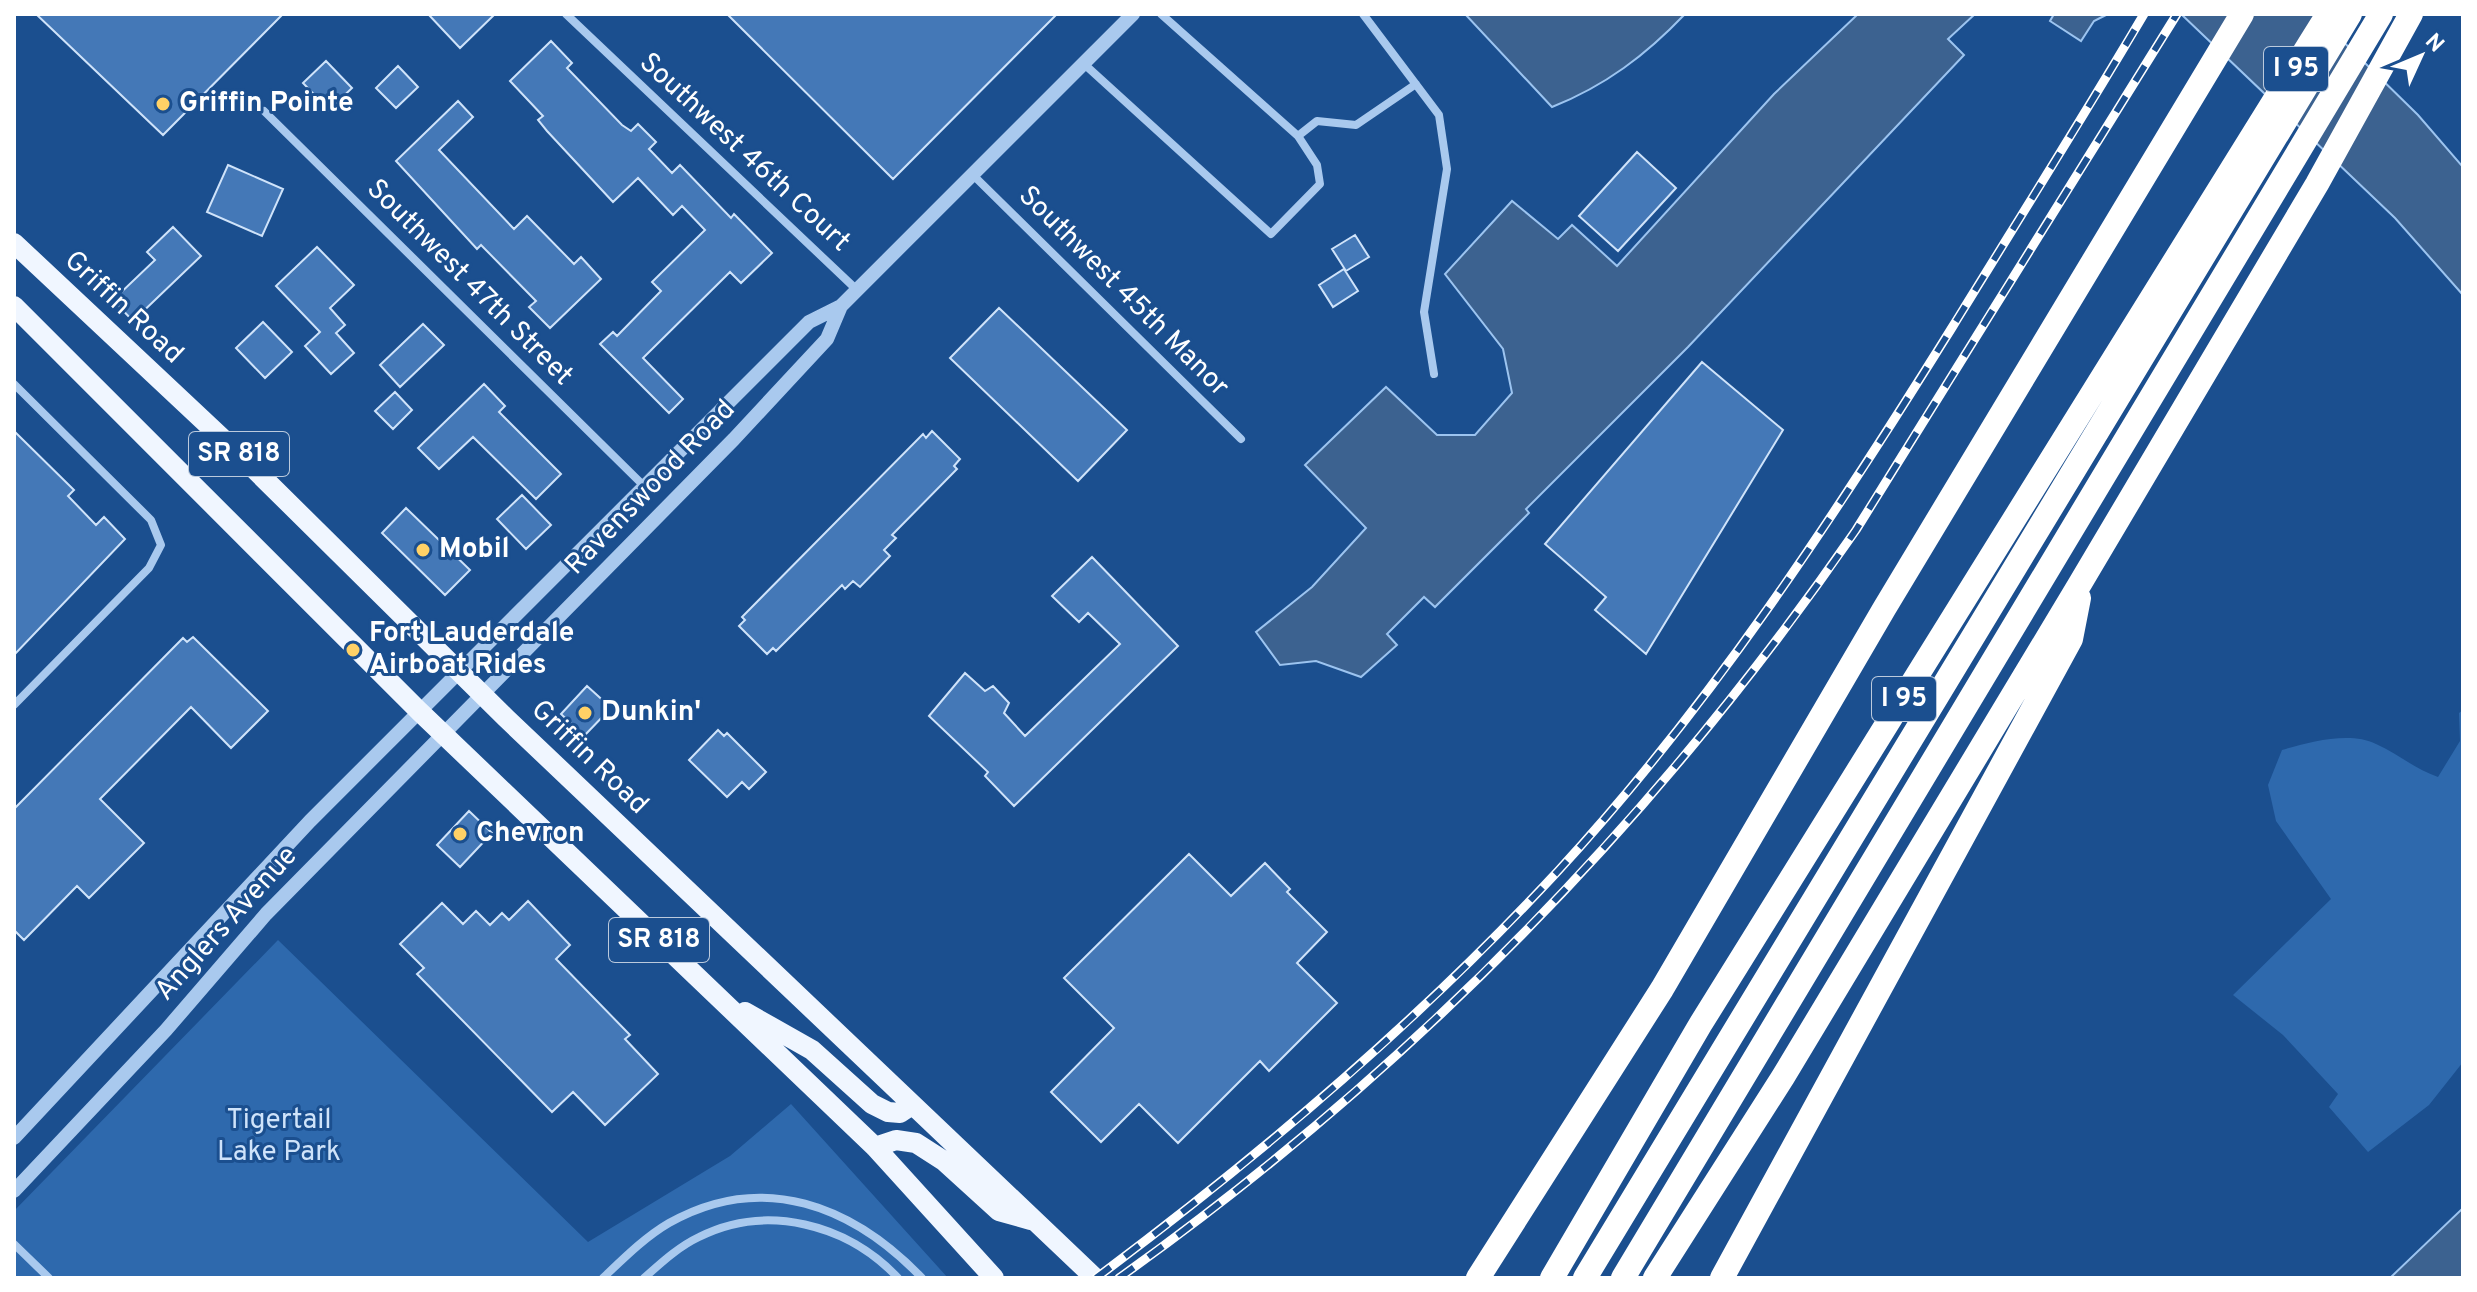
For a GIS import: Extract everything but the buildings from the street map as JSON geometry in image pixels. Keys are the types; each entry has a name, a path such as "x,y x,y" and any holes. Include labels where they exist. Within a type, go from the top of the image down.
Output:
{"highway":[{"path":"1478,1278 1662,989 1884,609 2242,14"},
{"name":"I 95","path":"1552,1278 1700,1025 2269,130 2328,14"},
{"path":"1585,1278 2269,130 2350,14"},
{"name":"I 95","path":"1655,1278 1783,1077 2081,582 2317,184 2411,14"},
{"path":"1623,1278 2378,19"},
{"path":"1722,1278 2071,639 2081,582"}],"main road":[{"name":"Griffin Road","path":"18,252 239,454 484,696 1095,1278"},
{"name":"SR 818","path":"14,306 419,711 875,1147 994,1278"},
{"path":"717,996 812,1050 872,1104 888,1112 900,1113 912,1105"},
{"path":"875,1147 896,1140 916,1143 944,1161 999,1211 1034,1221"}],"street":[{"name":"Southwest 46th Court","path":"566,14 857,290"},
{"name":"Ravenswood Road","path":"459,671 809,322 841,306 1133,14"},
{"path":"1083,63 1271,234 1320,184 1317,165 1298,136 1161,14"},
{"path":"1363,14 1439,115 1447,169 1424,312 1434,374"},
{"path":"1298,136 1317,121 1356,125 1416,84"},
{"name":"Southwest 47th Street","path":"264,111 643,485"},
{"name":"Southwest 45th Manor","path":"974,176 1241,439"},
{"name":"Ravenswood Road","path":"484,696 817,350 827,339 841,306"},
{"path":"14,384 151,520 161,545 149,568 14,705"},
{"name":"Anglers Avenue","path":"14,1138 238,895 459,671"},
{"name":"Anglers Avenue","path":"14,1191 187,1007 266,914 484,696"},
{"path":"603,1278 649,1237 679,1219 728,1201 773,1198 813,1204 849,1219 883,1241 922,1278"},
{"path":"644,1278 701,1236 753,1221 779,1221 826,1230 851,1240 898,1278"},
{"path":"14,1244 49,1278"}],"green space":[{"path":"2463,710 2463,1062 2429,1105 2368,1152 2329,1107 2338,1094 2283,1035 2233,995 2331,899 2276,821 2268,785 2282,750 2342,738 2376,744 2438,777 2460,741 2459,713"},
{"name":"Tigertail Lake Park","path":"278,940 588,1242 730,1156 791,1104 948,1278 14,1278 14,1211"}],"shaded area":[{"path":"1465,14 1685,14 1624,68 1552,107"},
{"path":"1858,14 1975,14 1948,39 1964,55 1688,347 1526,509 1529,513 1435,607 1424,597 1387,634 1397,645 1361,677 1316,661 1280,665 1256,632 1312,587 1366,528 1305,465 1386,387 1437,435 1475,435 1512,393 1503,349 1445,274 1512,201 1558,239 1572,225 1617,266 1774,94"},
{"path":"2054,14 2108,14 2094,21 2081,41 2050,21"},
{"path":"2181,14 2315,14 2418,115 2463,167 2463,295 2395,218"},
{"path":"2463,1208 2463,1278 2390,1278"}],"railway":[{"path":"1096,1278 1278,1135 1394,1034 1558,871 1668,743 1768,608 1863,468 2144,14"},
{"path":"1119,1278 1225,1199 1327,1116 1426,1028 1520,936 1697,741 1856,530 2177,14"}],"place":[{"name":"Griffin Pointe","path":"163,104"},
{"name":"Mobil","path":"423,550"},
{"name":"Fort Lauderdale Airboat Rides","path":"353,650"},
{"name":"Dunkin'","path":"585,713"},
{"name":"Chevron","path":"460,834"}]}
